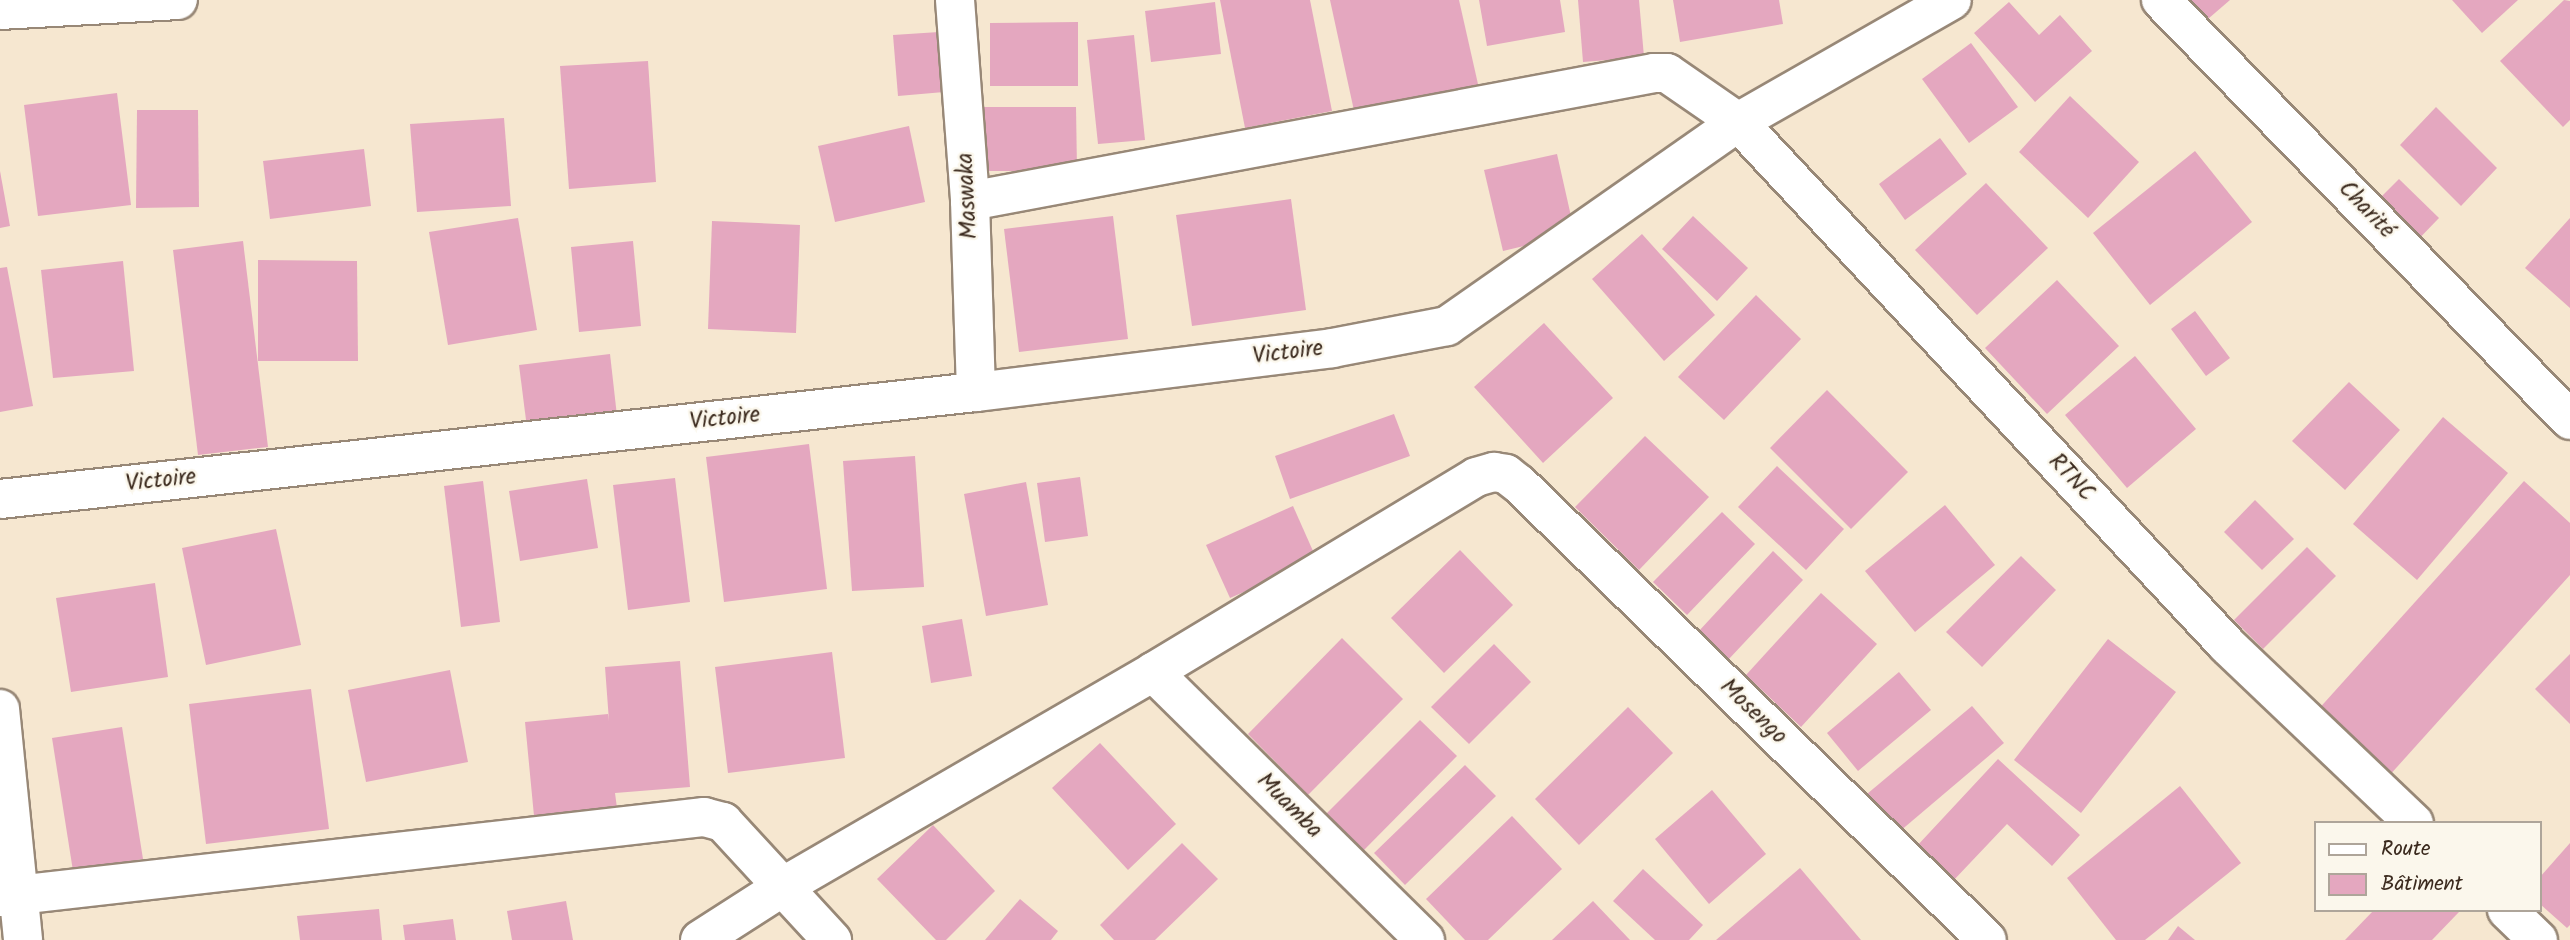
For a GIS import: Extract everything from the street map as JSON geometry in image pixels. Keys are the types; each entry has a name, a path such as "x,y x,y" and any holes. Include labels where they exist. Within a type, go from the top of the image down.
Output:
{"street":[{"path":"0,10 178,0"},
{"name":"Maswaka","path":"955,0 970,201 976,392"},
{"path":"1738,122 1952,0"},
{"name":"Charité","path":"2161,0 2570,420"},
{"name":"RTNC","path":"970,201 1654,73 1667,73 1738,122 2227,645 2412,821"},
{"name":"Victoire","path":"0,499 976,392 1332,348 1447,326 1738,122"},
{"name":"Mosengo","path":"1153,672 1476,477 1493,472 1506,474 1987,940"},
{"path":"699,940 784,887 1153,672"},
{"name":"Muamba","path":"1153,672 1424,940"},
{"path":"0,709 9,896 23,940"},
{"path":"9,896 704,817 723,822 832,940"},
{"path":"2509,912 2538,940"}],"building":[{"path":"1220,0 1310,0 1332,111 1245,128"},
{"path":"1330,0 1459,0 1480,93 1356,120"},
{"path":"1479,0 1560,0 1565,32 1487,46"},
{"path":"1578,0 1639,0 1644,57 1583,62"},
{"path":"1673,0 1779,0 1783,24 1680,42"},
{"path":"2179,0 2230,0 2201,25"},
{"path":"2452,0 2518,0 2482,33"},
{"path":"2564,0 2570,1 2570,120 2563,127 2500,61"},
{"path":"1215,2 1221,54 1151,62 1145,11"},
{"path":"2009,2 2039,35 2060,15 2092,51 2035,102 1974,33"},
{"path":"1078,22 1078,86 990,86 990,23"},
{"path":"939,32 944,92 898,96 893,35"},
{"path":"1134,35 1145,140 1098,144 1087,40"},
{"path":"1971,43 2018,107 1969,143 1922,79"},
{"path":"648,61 656,182 569,189 560,66"},
{"path":"117,93 131,205 38,216 24,105"},
{"path":"2070,96 2139,162 2088,218 2019,152"},
{"path":"971,107 1076,107 1077,171 971,171"},
{"path":"2436,107 2497,168 2461,206 2400,145"},
{"path":"137,110 198,110 199,207 136,208"},
{"path":"504,118 511,206 417,212 410,124"},
{"path":"909,126 925,202 835,222 818,146"},
{"path":"1940,138 1967,174 1905,220 1879,184"},
{"path":"364,149 371,206 270,219 263,161"},
{"path":"2195,151 2252,222 2150,305 2093,233"},
{"path":"1557,154 1575,234 1503,251 1484,170"},
{"path":"0,171 10,226 0,228"},
{"path":"2399,179 2439,218 2408,250 2368,210"},
{"path":"1986,183 2048,248 1977,315 1915,250"},
{"path":"1291,199 1306,310 1192,326 1176,215"},
{"path":"1113,216 1128,339 1019,352 1004,229"},
{"path":"1693,216 1748,268 1717,301 1662,249"},
{"path":"518,218 537,330 448,345 429,232"},
{"path":"2570,218 2570,308 2525,268"},
{"path":"712,221 800,225 796,333 708,329"},
{"path":"1642,234 1715,315 1664,361 1592,279"},
{"path":"243,241 268,447 198,455 173,250"},
{"path":"633,241 641,326 579,332 571,247"},
{"path":"258,260 357,261 358,361 258,361"},
{"path":"123,261 134,371 53,378 41,270"},
{"path":"7,267 33,406 0,412 0,268"},
{"path":"2057,280 2119,346 2047,414 1985,348"},
{"path":"1756,295 1801,339 1724,420 1678,377"},
{"path":"2195,311 2230,358 2206,376 2171,329"},
{"path":"1544,323 1613,398 1543,463 1474,387"},
{"path":"610,354 617,416 527,428 519,365"},
{"path":"2135,356 2196,429 2127,488 2065,415"},
{"path":"2349,382 2400,430 2345,490 2292,441"},
{"path":"1827,390 1908,472 1851,529 1770,448"},
{"path":"1394,414 1410,456 1290,499 1275,456"},
{"path":"2443,417 2508,473 2417,580 2353,524"},
{"path":"1645,436 1709,497 1639,570 1575,507"},
{"path":"809,444 827,589 724,602 706,457"},
{"path":"915,456 924,587 852,591 843,461"},
{"path":"1777,466 1844,529 1806,570 1738,507"},
{"path":"1080,477 1088,536 1045,542 1037,483"},
{"path":"675,478 690,602 628,610 613,485"},
{"path":"587,479 598,548 520,561 509,491"},
{"path":"483,481 500,622 461,627 444,486"},
{"path":"2524,481 2570,523 2570,575 2388,777 2316,712"},
{"path":"1026,482 1048,605 986,616 964,494"},
{"path":"2255,500 2294,539 2262,570 2224,532"},
{"path":"1945,505 1995,565 1915,632 1865,571"},
{"path":"1293,506 1317,560 1230,598 1206,545"},
{"path":"1722,512 1755,544 1687,615 1653,582"},
{"path":"276,529 301,645 206,665 182,548"},
{"path":"2307,547 2336,576 2263,649 2234,620"},
{"path":"1460,550 1513,605 1444,673 1391,618"},
{"path":"1773,551 1803,580 1728,660 1698,632"},
{"path":"2021,556 2056,590 1982,667 1946,632"},
{"path":"155,583 168,677 71,692 56,598"},
{"path":"1821,593 1877,644 1801,727 1746,675"},
{"path":"962,619 972,676 931,683 922,626"},
{"path":"1342,638 1403,699 1308,795 1248,734"},
{"path":"2108,639 2176,692 2081,813 2014,760"},
{"path":"1494,644 1531,682 1469,744 1431,707"},
{"path":"832,652 845,758 728,773 715,667"},
{"path":"2570,654 2570,724 2535,689"},
{"path":"680,661 690,787 615,793 617,808 534,816 525,722 608,714 609,721 605,667"},
{"path":"450,670 468,762 366,782 348,690"},
{"path":"1899,672 1931,710 1858,771 1827,733"},
{"path":"311,689 329,829 206,844 189,704"},
{"path":"1972,706 2004,743 1899,832 1867,794"},
{"path":"1628,707 1673,753 1579,845 1535,799"},
{"path":"1420,720 1457,756 1363,851 1326,814"},
{"path":"122,727 143,859 73,871 52,738"},
{"path":"1100,743 1176,824 1128,870 1052,788"},
{"path":"1998,759 2080,835 2052,866 2007,824 1952,882 1916,847"},
{"path":"1465,765 1496,796 1405,885 1374,853"},
{"path":"2180,786 2241,863 2145,940 2116,940 2067,878"},
{"path":"1712,790 1766,854 1709,904 1655,839"},
{"path":"1512,816 1562,869 1488,940 1465,940 1426,899"},
{"path":"933,825 995,891 946,940 936,940 877,879"},
{"path":"1182,843 1218,879 1155,940 1114,940 1100,925"},
{"path":"2570,843 2570,925 2567,928 2542,906 2542,875"},
{"path":"1800,868 1861,940 1716,940"},
{"path":"1643,869 1703,925 1689,940 1655,940 1613,901"},
{"path":"1020,899 1058,931 1051,940 985,940"},
{"path":"566,901 573,940 512,940 507,911"},
{"path":"1593,901 1630,940 1552,940"},
{"path":"379,909 382,940 300,940 297,916"},
{"path":"2372,912 2459,912 2432,940 2345,940"},
{"path":"453,919 456,940 405,940 403,925"},
{"path":"2178,926 2195,940 2168,940"}]}
